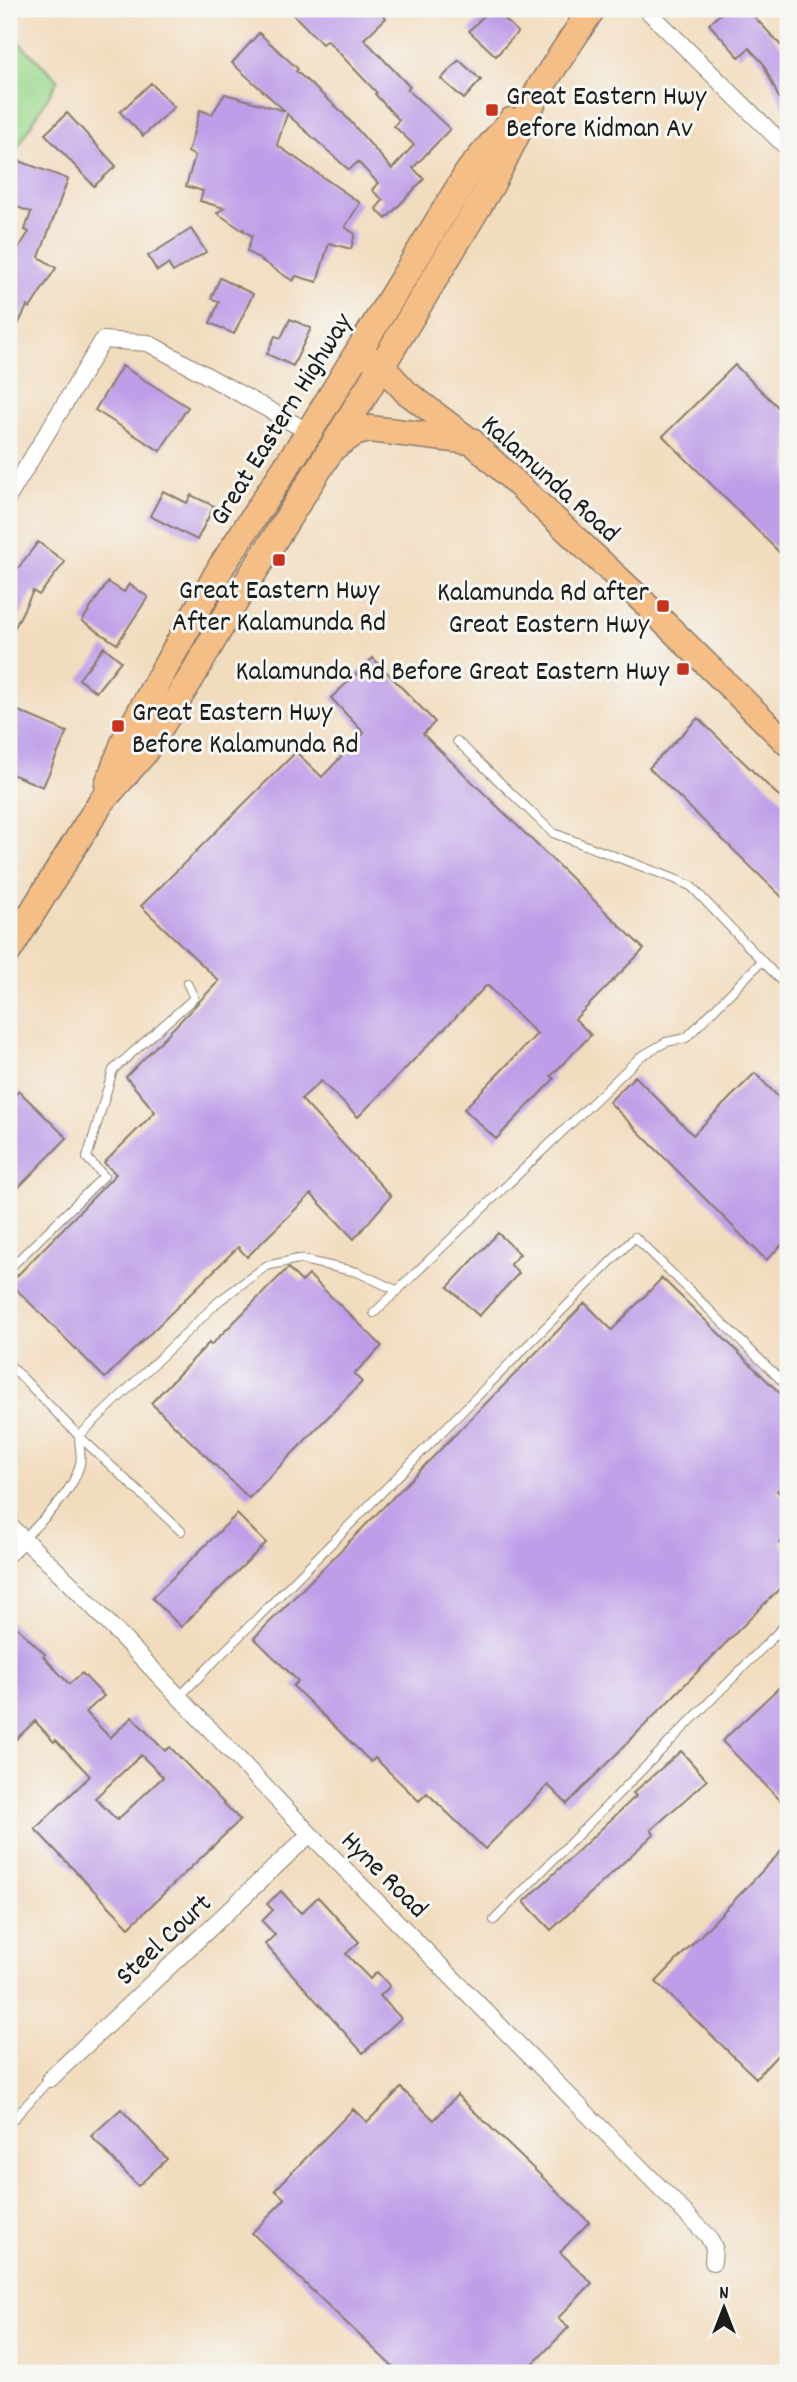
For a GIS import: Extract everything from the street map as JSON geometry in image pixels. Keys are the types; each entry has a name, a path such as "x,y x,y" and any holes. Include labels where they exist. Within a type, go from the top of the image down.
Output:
{"highway":[{"name":"Great Eastern Highway","path":"9,950 101,802 143,754 382,366 491,185 541,86 592,9"},
{"name":"Great Eastern Highway","path":"101,802 126,738 301,428 359,351 469,171 541,86"},
{"path":"332,448 356,432 370,429 471,441"}],"main road":[{"name":"Kalamunda Road","path":"359,351 382,366 406,392 471,441 632,591 788,744"}],"street":[{"path":"646,9 788,149"},
{"path":"9,496 103,340 148,343 301,428"},
{"name":"Hyne Road","path":"9,1525 70,1583 310,1834 707,2235 714,2247 713,2262"},
{"path":"9,1553 23,1539"},
{"name":"Steel Court","path":"50,2079 310,1834"}],"lane":[{"path":"457,741 553,833 692,887 788,988"},
{"path":"374,1313 640,1057 666,1042 686,1038 762,961"},
{"path":"9,1269 104,1176 86,1158 113,1070 194,998 187,983"},
{"path":"179,1697 635,1237 788,1387"},
{"path":"23,1539 48,1515 68,1489 80,1464 79,1436 219,1301 266,1266 298,1259 357,1272 398,1291"},
{"path":"9,1364 79,1436 181,1531"},
{"path":"494,1920 788,1622"},
{"path":"9,2124 50,2079"}],"green space":[{"path":"9,33 58,80 9,162"}],"building":[{"path":"288,9 377,9 386,18 364,39 410,87 407,89 450,129 413,168 424,179 386,219 376,209 383,200 372,190 378,183 358,162 349,170 287,114 277,145 360,203 345,227 355,234 351,249 329,243 317,282 296,276 293,281 247,251 252,236 243,230 244,228 242,230 217,213 224,208 200,201 203,191 186,186 195,156 188,152 200,110 212,114 225,94 285,111 232,63 259,33 342,112 392,169 414,145 394,126 399,120 375,94 377,93 327,40 322,44"},
{"path":"490,9 494,9 518,32 496,56 469,31"},
{"path":"726,9 747,9 788,53 788,118 763,63 749,48 739,57 709,24"},
{"path":"459,60 481,80 464,99 441,79"},
{"path":"151,83 174,107 143,136 120,112"},
{"path":"67,113 116,166 94,186 45,134"},
{"path":"14,159 68,179 39,257 56,268 30,308 27,306 9,344 9,289 18,274 9,268 9,263 29,232 25,230 31,212 9,204 9,174"},
{"path":"191,229 206,252 173,272 168,264 157,271 148,256"},
{"path":"220,278 253,294 234,334 210,323 219,302 211,298"},
{"path":"290,319 311,328 293,366 267,354 275,336 281,338"},
{"path":"735,365 788,417 788,561 663,436"},
{"path":"122,366 188,407 160,451 95,410"},
{"path":"163,491 187,503 191,495 214,506 197,540 150,516"},
{"path":"38,542 65,562 39,595 33,591 9,639 9,580"},
{"path":"108,582 124,592 129,584 148,597 117,644 82,621"},
{"path":"104,647 121,661 96,692 79,679"},
{"path":"373,658 435,722 423,734 644,949 575,1019 591,1035 551,1076 554,1079 496,1139 464,1109 537,1034 487,985 358,1117 321,1081 301,1099 391,1196 354,1239 311,1194 247,1257 238,1247 105,1378 10,1283 116,1174 104,1163 155,1112 126,1077 219,981 141,906 296,752 322,777 364,733 331,698"},
{"path":"9,707 67,732 43,787 9,773"},
{"path":"698,718 788,805 788,903 649,768"},
{"path":"755,1073 788,1107 788,1239 766,1260 609,1102 635,1076 693,1135"},
{"path":"19,1091 67,1138 9,1197 9,1101"},
{"path":"498,1233 520,1254 510,1264 519,1273 479,1316 448,1287"},
{"path":"288,1268 302,1282 309,1275 382,1346 354,1374 362,1382 249,1498 151,1403"},
{"path":"662,1278 788,1401 788,1480 777,1491 788,1502 788,1535 780,1543 788,1551 788,1580 567,1804 548,1785 485,1849 427,1793 419,1801 375,1758 371,1762 293,1686 298,1681 254,1638 585,1303 612,1330"},
{"path":"237,1514 266,1543 181,1627 152,1598"},
{"path":"9,1620 45,1654 43,1656 69,1684 82,1673 104,1696 86,1712 110,1738 132,1717 165,1751 170,1747 240,1820 129,1927 35,1829 90,1776 35,1721 9,1746","holes":["141,1755 163,1777 117,1820 95,1798"]},
{"path":"788,1679 788,1808 722,1741"},
{"path":"681,1751 707,1780 651,1830 654,1834 551,1930 524,1902 636,1796 633,1793"},
{"path":"788,1844 788,2044 756,2078 656,1982"},
{"path":"281,1891 301,1913 318,1897 359,1942 346,1954 370,1979 377,1972 390,1986 380,1996 401,2018 363,2053 265,1944 275,1935 262,1921 273,1910 267,1904"},
{"path":"401,2088 434,2120 457,2095 589,2222 560,2252 592,2283 558,2318 569,2327 524,2373 399,2373 252,2233 285,2199 275,2190 353,2109 367,2122"},
{"path":"121,2109 167,2159 138,2186 91,2136"}],"place":[{"name":"Great Eastern Hwy Before Kidman Av","path":"492,110"},
{"name":"Great Eastern Hwy After Kalamunda Rd","path":"279,560"},
{"name":"Kalamunda Rd after Great Eastern Hwy","path":"663,606"},
{"name":"Kalamunda Rd Before Great Eastern Hwy","path":"683,669"},
{"name":"Great Eastern Hwy Before Kalamunda Rd","path":"118,726"}]}
